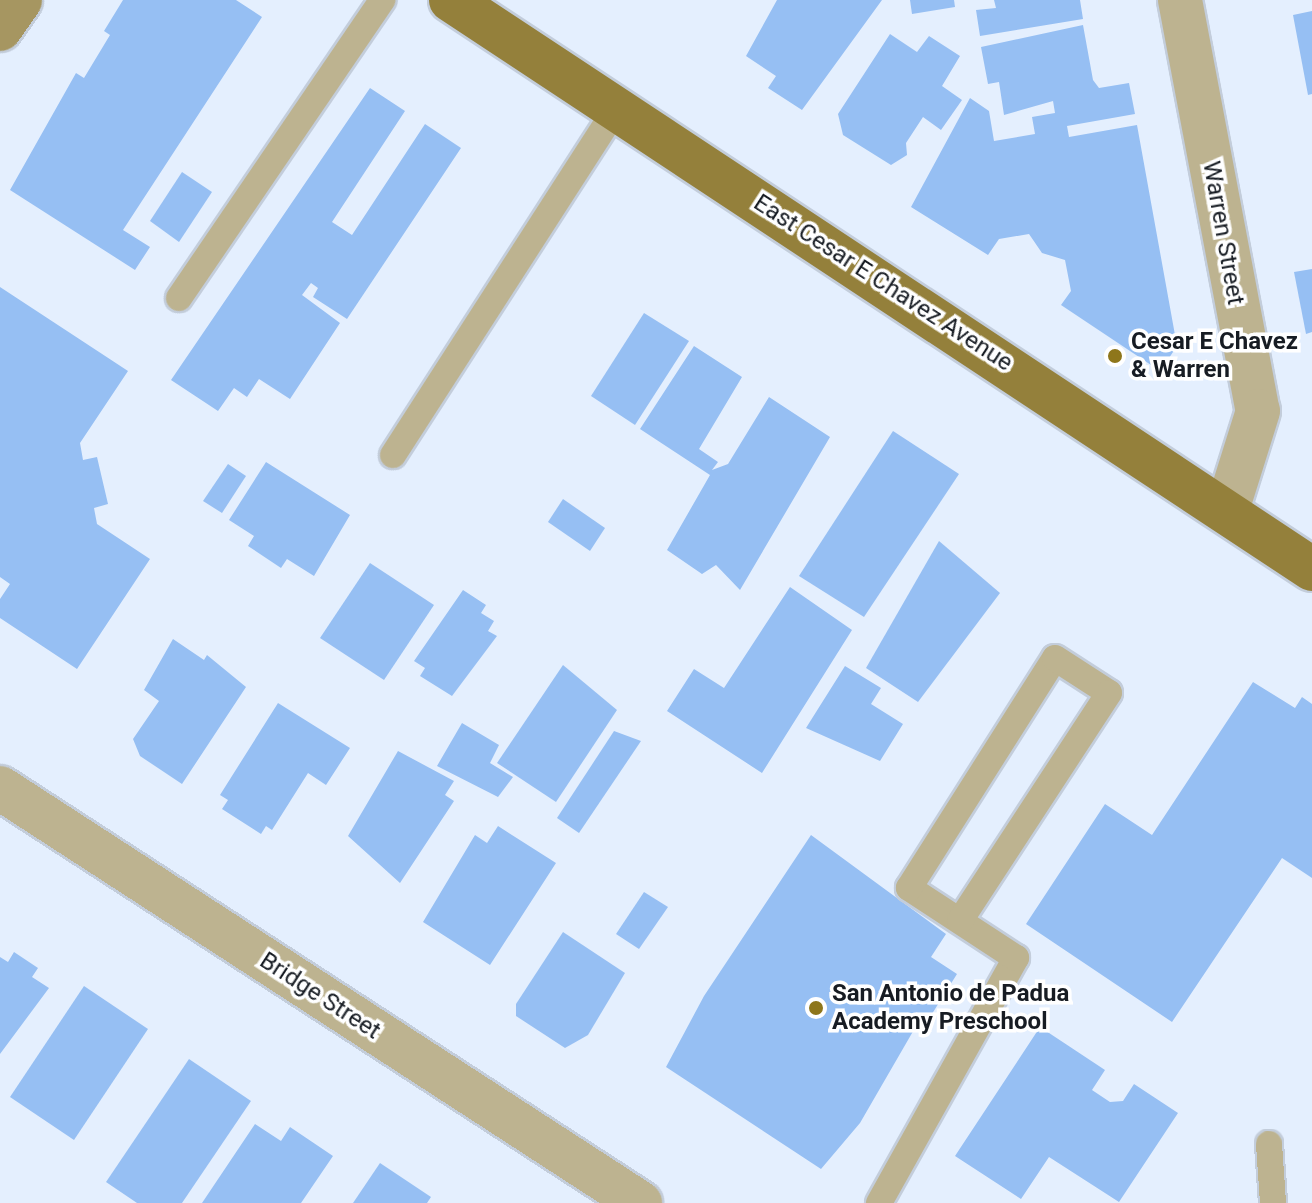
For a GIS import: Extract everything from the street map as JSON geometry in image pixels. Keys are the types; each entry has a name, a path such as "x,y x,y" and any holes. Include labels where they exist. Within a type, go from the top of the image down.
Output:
{"main road":[{"name":"East Cesar E Chavez Avenue","path":"451,0 1312,569"}],"street":[{"path":"0,29 20,0"},
{"name":"Warren Street","path":"1180,0 1258,411 1227,510"},
{"name":"Bridge Street","path":"0,788 640,1203"}],"lane":[{"path":"179,298 382,0"},
{"path":"393,455 617,108"},
{"path":"879,1203 1016,958 909,888 1055,658 1109,693 960,921"},
{"path":"1269,1144 1273,1203"}],"building":[{"path":"123,0 236,0 262,17 123,230 150,247 135,270 10,190 76,73 84,78 110,35 104,31"},
{"path":"777,0 882,0 802,110 768,88 776,76 746,56"},
{"path":"910,0 954,0 955,7 912,14"},
{"path":"994,0 1080,0 1083,19 980,36 976,10 996,8"},
{"path":"1312,11 1312,94 1308,95 1293,15"},
{"path":"1083,25 1093,80 1099,88 1129,83 1135,114 1067,126 1069,137 1137,125 1177,346 1165,364 1151,365 1061,305 1071,291 1065,260 1042,253 1029,234 999,239 988,255 911,207 970,98 989,111 994,141 1035,134 1032,117 1055,113 1053,101 1004,115 999,82 988,84 981,47"},
{"path":"890,34 917,52 929,36 960,56 942,86 962,100 941,130 923,117 906,143 907,155 891,165 843,135 838,114"},
{"path":"370,88 405,111 332,222 352,235 425,124 461,148 347,319 313,297 318,288 311,283 302,295 340,323 290,399 259,379 247,397 234,388 218,411 171,380"},
{"path":"182,172 212,192 179,242 150,221"},
{"path":"1312,269 1312,332 1306,334 1294,272"},
{"path":"0,287 128,371 80,443 83,460 97,457 108,504 94,508 97,524 150,559 77,669 0,618 0,599 10,584 0,577"},
{"path":"644,313 689,341 635,425 591,396"},
{"path":"694,346 742,377 699,449 718,462 712,470 728,464 769,397 830,437 740,590 716,565 702,574 667,550 710,475 640,429"},
{"path":"893,431 959,474 864,617 799,576"},
{"path":"266,462 350,515 314,576 287,559 281,568 248,546 254,536 229,520"},
{"path":"228,464 246,476 222,513 203,501"},
{"path":"563,499 605,528 590,551 548,522"},
{"path":"939,541 1000,593 918,702 866,668"},
{"path":"370,563 434,605 384,680 320,638"},
{"path":"790,587 852,630 762,773 667,711 694,669 724,688"},
{"path":"463,590 486,605 481,613 494,621 488,631 497,636 452,696 420,676 425,668 414,661"},
{"path":"173,639 204,660 207,655 246,687 182,784 140,756 133,739 159,701 144,690"},
{"path":"563,665 617,710 556,802 497,763"},
{"path":"845,666 881,688 871,704 903,724 880,761 806,728"},
{"path":"1253,682 1295,708 1302,697 1312,704 1312,878 1282,858 1172,1022 1026,924 1105,804 1152,835"},
{"path":"278,703 350,748 326,785 308,773 272,830 266,826 261,834 222,809 228,800 220,795"},
{"path":"462,723 499,745 490,763 513,777 498,797 437,766"},
{"path":"614,731 641,741 579,833 557,818"},
{"path":"398,751 454,781 445,795 454,801 400,883 348,836"},
{"path":"498,826 556,863 490,965 423,922 475,835 487,843"},
{"name":"San Antonio de Padua Academy Preschool","path":"811,835 946,934 931,957 957,974 925,1025 919,1021 860,1123 821,1169 666,1067 704,996"},
{"path":"644,892 668,907 639,949 616,934"},
{"path":"563,932 625,973 588,1035 565,1048 516,1016 516,1004"},
{"path":"14,952 38,968 32,977 49,988 0,1054 0,957 8,962"},
{"path":"84,986 148,1029 74,1140 10,1097"},
{"path":"1040,1027 1105,1070 1092,1090 1110,1102 1123,1101 1134,1084 1178,1113 1119,1202 1049,1157 1021,1199 955,1156"},
{"path":"189,1059 251,1101 182,1203 137,1203 106,1182"},
{"path":"255,1124 281,1141 290,1127 333,1156 301,1203 202,1203"},
{"path":"380,1163 431,1197 427,1203 353,1203"}],"place":[{"name":"Cesar E Chavez & Warren","path":"1115,356"},
{"name":"San Antonio de Padua Academy Preschool","path":"816,1008"}]}
